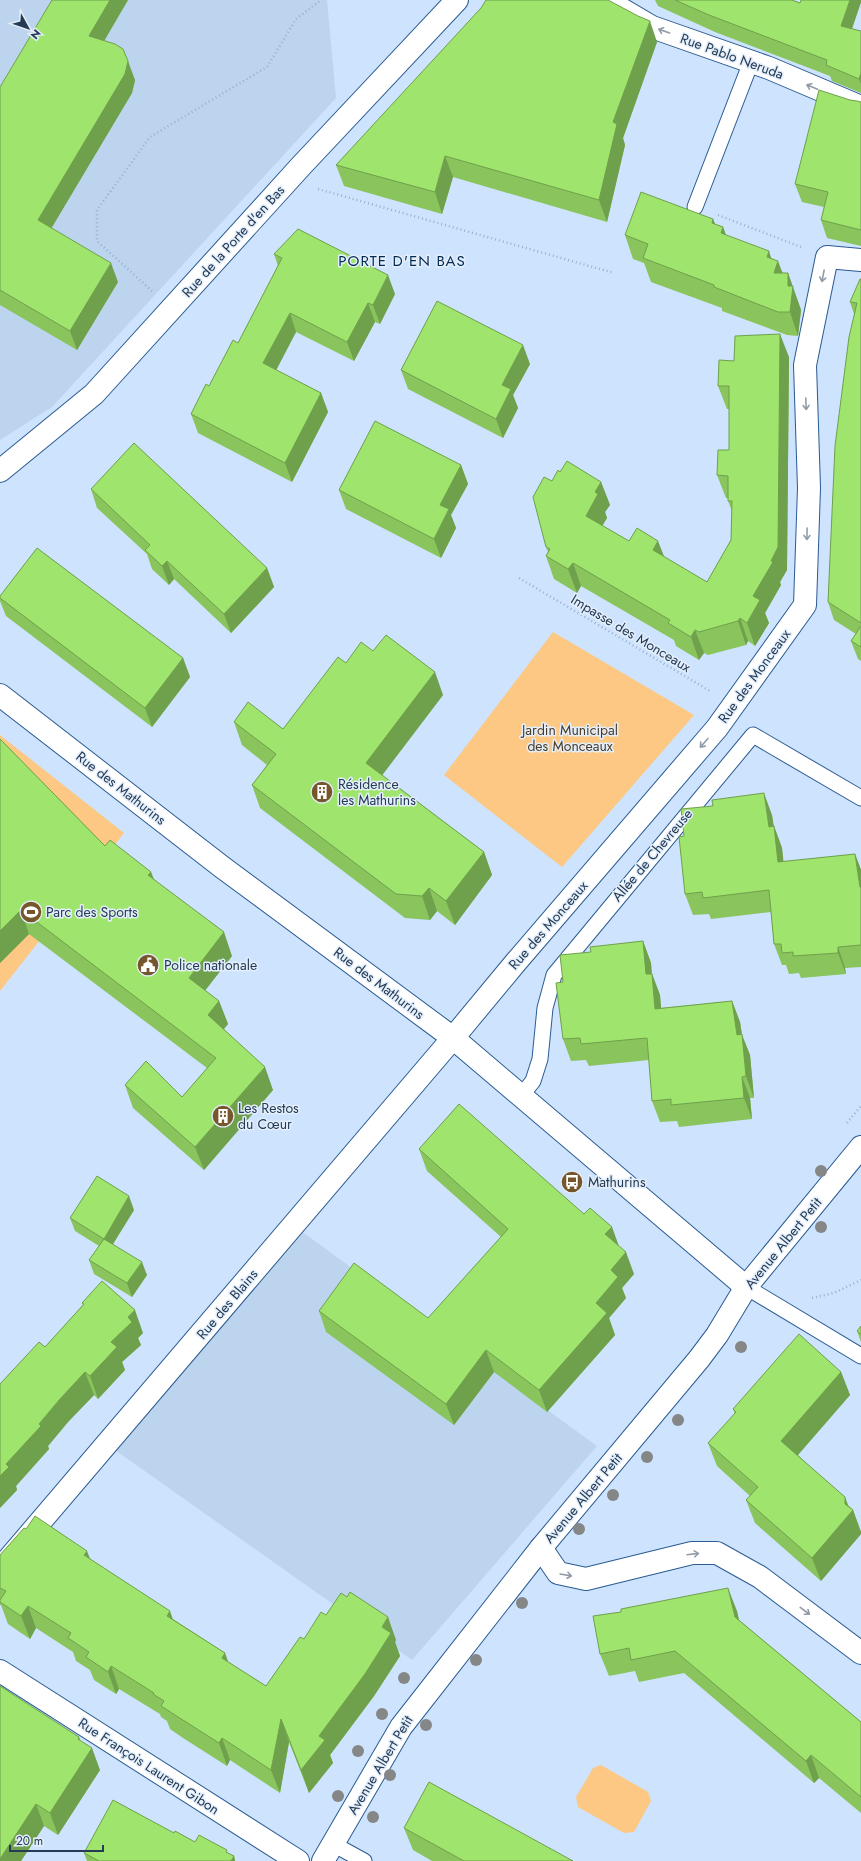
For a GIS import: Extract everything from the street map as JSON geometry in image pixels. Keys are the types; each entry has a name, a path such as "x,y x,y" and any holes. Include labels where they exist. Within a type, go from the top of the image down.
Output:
{"street":[{"name":"Rue de la Porte d'en Bas","path":"0,471 94,394 288,180 457,0"},
{"name":"Rue Pablo Neruda","path":"606,0 652,27 751,62 861,107"},
{"path":"827,257 861,260"},
{"name":"Rue des Monceaux","path":"453,1038 516,962 717,728 806,605 808,488 805,365 827,257"},
{"name":"Rue des Mathurins","path":"0,695 222,867 453,1038 593,1155 746,1287"},
{"name":"Rue des Blains","path":"0,1569 453,1038"},
{"name":"Avenue Albert Petit","path":"328,1852 401,1727 541,1548 699,1359 717,1334 746,1287 861,1147"},
{"path":"541,1548 558,1573 586,1579 692,1553 717,1553 760,1577 861,1653"},
{"name":"Rue François Laurent Gibon","path":"0,1671 298,1861"}],"lane":[{"path":"695,207 751,62"},
{"name":"Allée de Chevreuse","path":"521,1096 533,1081 540,1059 544,1008 554,975 753,735 861,798"},
{"path":"746,1287 861,1356"},
{"path":"328,1852 364,1861"}],"path":[{"path":"172,308 96,241 97,210 150,137 267,67 296,19 321,0"},
{"path":"288,180 614,273"},
{"path":"695,207 827,257"},
{"name":"Impasse des Monceaux","path":"519,578 733,705"},
{"path":"786,1311 796,1301 834,1293 861,1280"}],"shaded area":[{"path":"0,0 327,0 336,98 52,407 0,440"},
{"path":"301,1231 597,1446 412,1660 115,1450"}],"green space":[{"name":"Jardin Municipal des Monceaux","path":"553,632 694,715 562,867 444,775"},
{"name":"Parc des Sports","path":"0,735 124,833 0,991"},
{"path":"601,1765 648,1792 651,1801 634,1832 624,1833 578,1807 576,1797 593,1768"}],"building":[{"path":"52,0 110,0 89,36 115,44 123,49 128,61 125,74 38,220 111,263 70,331 0,290 0,87"},
{"path":"486,0 608,0 650,21 613,122 617,124 599,200 445,156 435,192 336,165 481,8"},
{"path":"675,0 792,0 800,3 801,0 850,0 841,26 861,31 861,73 859,79 826,65 827,60 709,15"},
{"path":"819,90 861,102 861,230 821,220 828,192 795,184"},
{"path":"641,192 713,219 712,223 723,227 721,233 769,251 767,257 778,261 774,273 788,273 788,286 793,286 790,312 778,312 714,287 714,285 643,258 648,244 625,235"},
{"path":"298,229 388,275 373,305 368,303 347,342 290,313 263,363 321,393 285,463 191,414 206,384 209,386 233,340 238,343 282,258 274,254"},
{"path":"860,279 861,623 828,602 835,446 849,337 857,303 850,302"},
{"path":"437,301 523,345 502,385 511,389 496,419 401,370"},
{"path":"780,334 778,547 771,561 773,562 753,596 760,600 747,623 740,618 738,621 699,632 695,630 691,637 668,623 670,620 573,563 568,569 546,556 550,549 546,547 533,497 544,477 552,481 558,470 560,472 567,461 601,482 595,492 598,494 586,516 629,541 637,528 658,541 653,550 707,582 731,540 732,501 728,501 728,476 717,475 718,450 729,450 729,386 718,386 719,360 734,361 735,336"},
{"path":"375,421 461,465 440,505 449,509 434,539 339,490"},
{"path":"134,443 267,568 224,614 167,561 162,566 145,550 150,545 91,489"},
{"path":"37,548 183,658 145,708 0,598"},
{"path":"861,626 861,647 851,641"},
{"name":"Résidence les Mathurins","path":"386,635 435,672 366,763 484,852 446,901 429,888 422,896 396,894 252,785 276,754 234,722 248,702 283,729 338,657 346,663 361,642 373,651"},
{"path":"0,739 105,846 110,840 151,872 148,875 224,932 189,978 219,1001 208,1015 265,1067 195,1147 125,1085 146,1061 182,1097 216,1058 21,910 0,931"},
{"path":"764,793 769,827 774,826 778,862 855,854 861,887 861,945 838,947 838,953 793,956 793,952 782,953 781,944 774,944 769,890 703,898 702,892 685,894 679,837 684,836 681,809 713,806 712,800"},
{"path":"643,941 646,974 652,974 655,1009 732,1001 737,1035 742,1034 746,1076 742,1077 744,1098 671,1105 671,1099 652,1101 647,1038 581,1044 580,1038 563,1039 556,983 563,982 560,955 591,952 590,947"},
{"path":"459,1104 584,1214 590,1208 612,1227 605,1234 626,1252 611,1270 618,1277 596,1303 607,1313 539,1390 486,1350 446,1404 319,1311 354,1263 428,1318 508,1229 419,1149"},
{"path":"97,1176 129,1196 104,1239 70,1218"},
{"path":"104,1239 142,1262 127,1283 89,1260"},
{"path":"102,1281 135,1310 128,1317 132,1322 111,1342 117,1347 90,1376 85,1372 60,1399 39,1424 41,1426 6,1464 9,1467 0,1476 0,1384 39,1342 45,1347 84,1304 82,1303"},
{"path":"861,1326 861,1334 857,1331"},
{"path":"799,1334 841,1372 781,1441 845,1497 845,1504 853,1510 812,1558 746,1500 758,1487 708,1443 736,1412 733,1409"},
{"path":"35,1516 87,1551 84,1555 170,1611 167,1616 225,1653 222,1658 266,1686 300,1637 304,1639 321,1612 326,1615 341,1593 347,1597 350,1592 388,1617 382,1627 391,1633 365,1674 319,1736 325,1740 301,1770 281,1719 271,1770 222,1738 219,1743 161,1706 164,1701 153,1694 154,1693 111,1666 108,1672 86,1657 89,1652 68,1638 71,1633 28,1606 21,1616 0,1602 6,1591 0,1588 0,1555 24,1528 26,1529"},
{"path":"728,1588 735,1617 861,1722 861,1797 811,1755 806,1761 675,1651 631,1660 629,1648 600,1654 593,1616 621,1612 621,1609"},
{"path":"0,1686 79,1737 78,1739 92,1748 50,1813 36,1804 0,1859"},
{"path":"429,1782 573,1861 464,1861 404,1828"},
{"path":"113,1800 174,1833 175,1831 195,1842 199,1835 227,1850 226,1852 234,1856 231,1861 99,1861 84,1853"}],"place":[{"name":"Résidence les Mathurins","path":"322,792"},
{"name":"Parc des Sports","path":"31,912"},
{"name":"Police nationale","path":"148,965"},
{"name":"Les Restos du Cœur","path":"223,1116"},
{"name":"Mathurins","path":"572,1182"}],"district":[{"name":"PORTE D'EN BAS","path":"402,261"}]}
